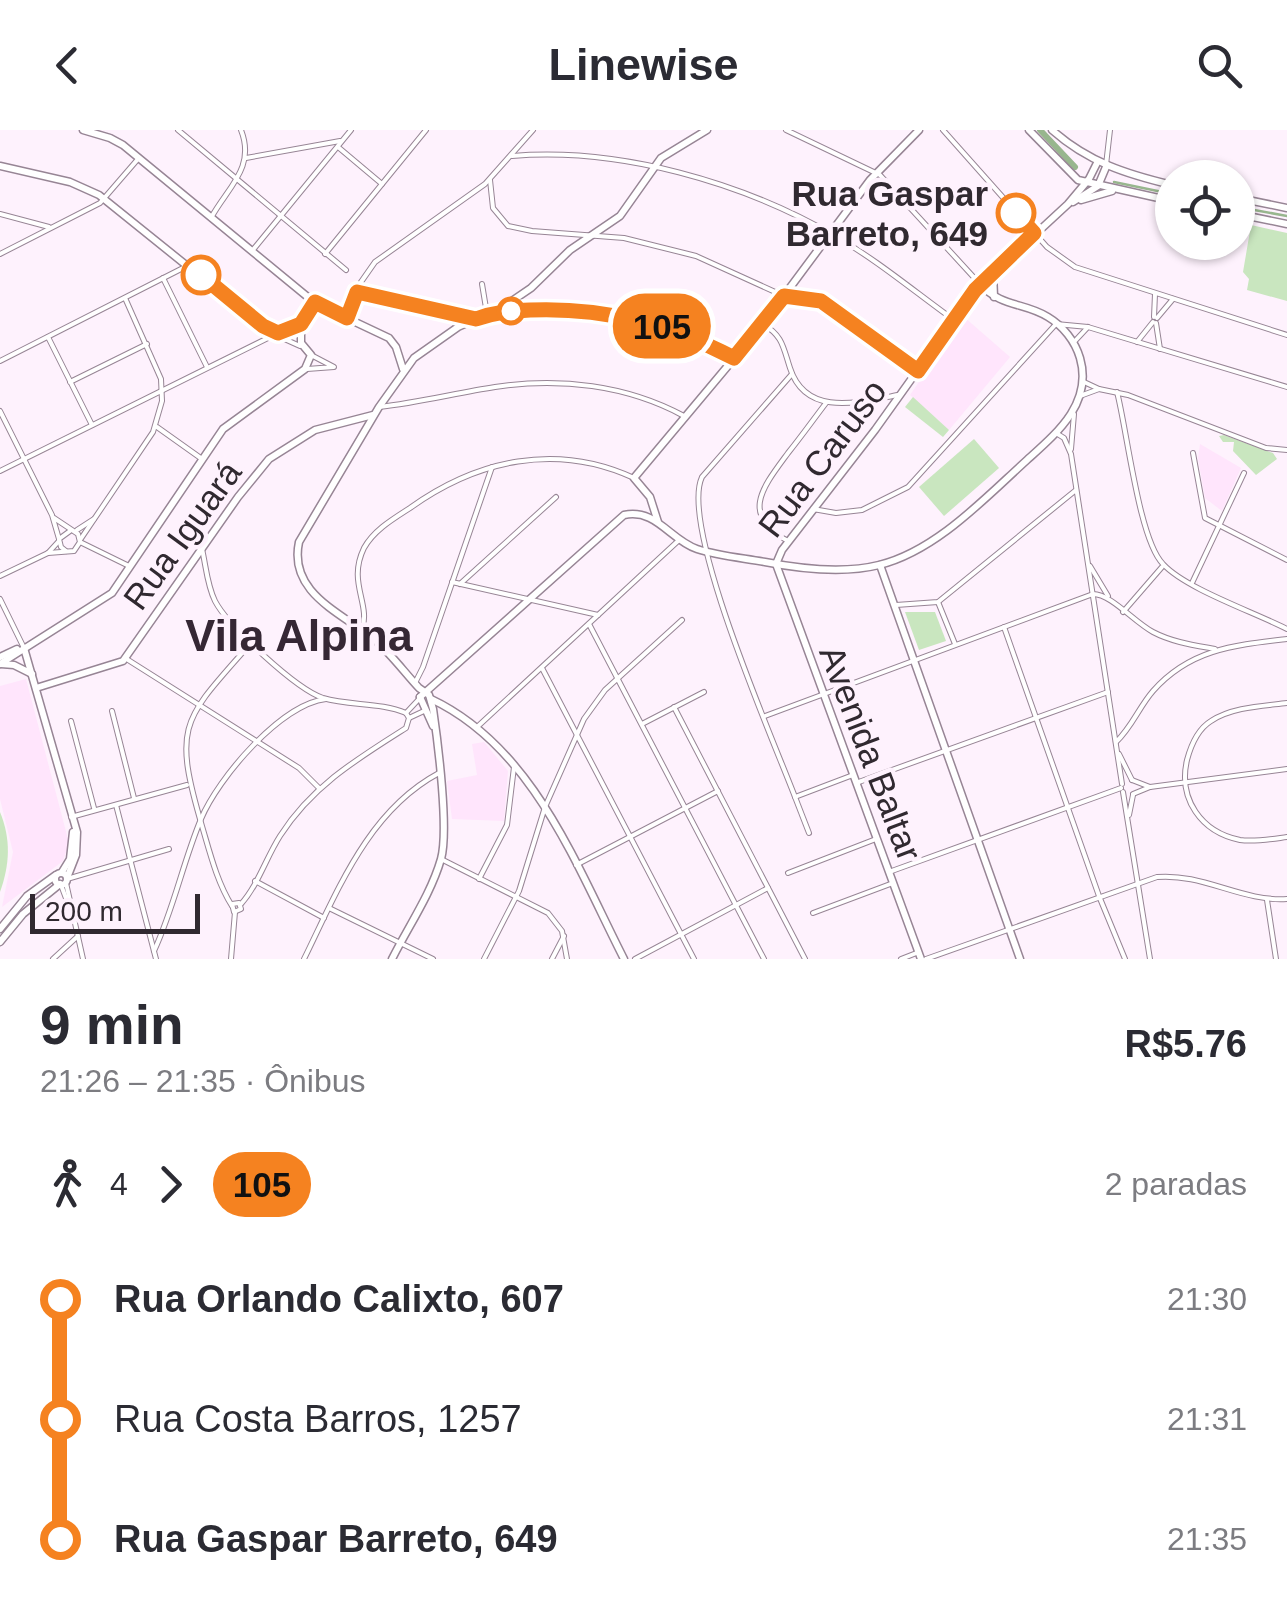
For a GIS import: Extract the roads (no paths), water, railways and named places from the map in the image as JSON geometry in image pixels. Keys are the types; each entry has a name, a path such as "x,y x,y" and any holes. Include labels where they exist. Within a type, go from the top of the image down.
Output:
{"street":[{"path":"83,130 110,138 138,158 315,302 389,338 404,370"},
{"path":"178,130 346,270"},
{"path":"211,218 237,181 246,158 242,130"},
{"path":"252,252 351,130"},
{"path":"326,254 426,130"},
{"path":"347,318 375,262 490,180 534,130"},
{"path":"624,959 546,807 514,767 476,728 426,696 384,649 316,597 302,577 296,556 302,533 404,370 430,345 531,288 570,250 620,216 653,166 680,143 706,130"},
{"path":"786,130 876,172 994,297"},
{"path":"634,478 763,324 876,172 919,130"},
{"path":"943,130 1034,233 1075,267 1287,335"},
{"path":"1029,130 1071,176 1155,198"},
{"path":"1052,130 1106,169 1155,180"},
{"path":"1099,185 1106,169 1104,156 1110,130"},
{"path":"246,158 342,140"},
{"path":"338,146 382,184"},
{"path":"512,156 571,155 653,166 744,195 831,233 954,320"},
{"path":"1087,182 1104,156"},
{"path":"0,254 106,199 138,158"},
{"path":"0,166 70,182 106,199 263,326 334,367 305,368"},
{"path":"1071,176 1072,201 1116,190"},
{"path":"490,180 493,208 508,226 594,234 696,256 784,296 821,301 918,371"},
{"name":"Rua Caruso","path":"1072,201 1087,182"},
{"name":"Rua Caruso","path":"776,564 788,542 980,284 1072,201 1099,185"},
{"path":"1255,201 1287,208"},
{"path":"0,214 52,228"},
{"path":"1255,217 1287,224"},
{"path":"0,361 189,264"},
{"path":"994,270 994,297"},
{"path":"163,278 207,367"},
{"path":"482,284 490,314"},
{"path":"357,292 476,319"},
{"path":"1156,294 1160,350"},
{"path":"235,912 240,910 280,836 319,788 362,754 408,726 408,715 426,696 624,515 644,515 678,540 704,550 776,564 839,569 880,565 923,545 952,525 1056,433 1074,410 1083,381 1074,343 1047,316 994,297 970,297"},
{"path":"0,576 48,553 77,549 156,426 163,389 125,298"},
{"path":"1138,342 1172,299"},
{"path":"288,341 315,302"},
{"path":"490,314 572,309 616,314 673,329 734,358"},
{"path":"763,324 782,338 792,374 807,393 826,403 901,394"},
{"path":"1056,324 1088,327 1287,387"},
{"path":"814,509 836,513 862,510 908,488 1056,324"},
{"path":"260,342 263,326"},
{"path":"1074,343 1088,327"},
{"path":"0,470 207,367 300,328"},
{"path":"300,328 304,348"},
{"path":"48,337 92,425"},
{"path":"70,382 147,344"},
{"path":"0,662 106,598 230,423 305,368 311,355"},
{"path":"792,374 702,476 698,492 704,550 808,833"},
{"path":"1083,381 1266,448 1287,450"},
{"path":"379,407 511,384 548,383 608,388 684,416"},
{"path":"1080,396 1099,389"},
{"path":"1117,392 1142,519 1152,550 1164,565 1192,584 1287,629"},
{"path":"788,542 767,527 760,497 770,476 826,403"},
{"path":"1074,410 1071,454 1150,959"},
{"path":"0,411 52,515 66,552"},
{"name":"Rua Iguará","path":"36,688 125,658 269,459 315,430 374,415"},
{"path":"156,426 202,458"},
{"path":"1056,433 1064,438 1071,454"},
{"path":"1193,452 1202,513 1210,523 1287,560"},
{"path":"362,631 366,618 357,575 362,553 373,535 444,484 493,465 534,459 577,460 634,478 650,497 658,522"},
{"path":"417,686 493,465"},
{"path":"1192,584 1244,473"},
{"path":"894,605 938,602 1076,490"},
{"path":"460,584 556,497"},
{"path":"52,515 80,541 129,566"},
{"path":"48,553 59,540 97,516"},
{"path":"476,728 678,540"},
{"path":"202,547 214,600 232,626 306,689 326,698 408,715 448,708"},
{"path":"1088,562 1108,596 1123,612 1168,639 1215,649"},
{"name":"Avenida Baltar","path":"776,564 922,957"},
{"path":"880,565 1020,959"},
{"path":"1123,612 1164,565"},
{"path":"452,582 598,615"},
{"path":"764,716 1093,594 1108,596"},
{"path":"0,599 24,648 72,821 70,859 63,880 23,914 0,942"},
{"path":"938,602 955,644"},
{"path":"484,959 516,897 546,807 592,706 682,620"},
{"path":"589,624 764,959"},
{"path":"1004,627 1125,959"},
{"path":"1116,742 1152,692 1188,662 1215,649 1287,639"},
{"path":"231,959 235,912 221,884 200,820 185,763 186,741 198,704 251,643"},
{"path":"125,658 300,768 319,788"},
{"path":"0,662 32,674"},
{"path":"542,668 694,959"},
{"path":"642,724 704,692"},
{"path":"794,797 946,750 1108,692"},
{"path":"392,959 441,860 444,822 434,727 426,696"},
{"path":"154,951 200,820 228,776 257,742 293,710 326,698"},
{"path":"1287,703 1246,709 1211,721 1190,748 1185,783 1193,810 1217,831 1242,840 1287,836"},
{"path":"674,707 805,959"},
{"path":"112,711 135,800"},
{"path":"71,721 95,810"},
{"path":"1119,754 1133,781 1128,825"},
{"path":"479,879 507,825 514,767"},
{"path":"1134,794 1150,787 1287,769"},
{"path":"304,959 358,853 378,823 414,788 439,772"},
{"path":"1133,781 1150,787"},
{"path":"888,872 1133,781"},
{"path":"72,821 95,810 190,784"},
{"path":"1122,788 1134,794"},
{"path":"576,864 718,791"},
{"path":"116,805 156,959"},
{"path":"788,873 876,840"},
{"path":"0,929 27,896 63,880 170,849"},
{"path":"441,860 548,914 564,936 567,959"},
{"path":"901,959 922,957 1157,877 1183,877 1267,899 1287,898"},
{"path":"63,880 84,959"},
{"path":"255,882 324,918"},
{"path":"813,914 893,883"},
{"path":"636,959 768,888"},
{"path":"1267,899 1276,959"},
{"path":"232,906 240,904"},
{"path":"329,908 433,959"},
{"path":"53,959 78,936"},
{"path":"552,959 564,936"}],"waterway":[{"path":"1040,130 1075,167"},
{"path":"1114,182 1155,190"},
{"path":"1255,210 1287,216"}],"place":[{"name":"Rua Gaspar Barreto, 649","path":"1016,213"}],"district":[{"name":"Vila Alpina","path":"299,635"}]}
